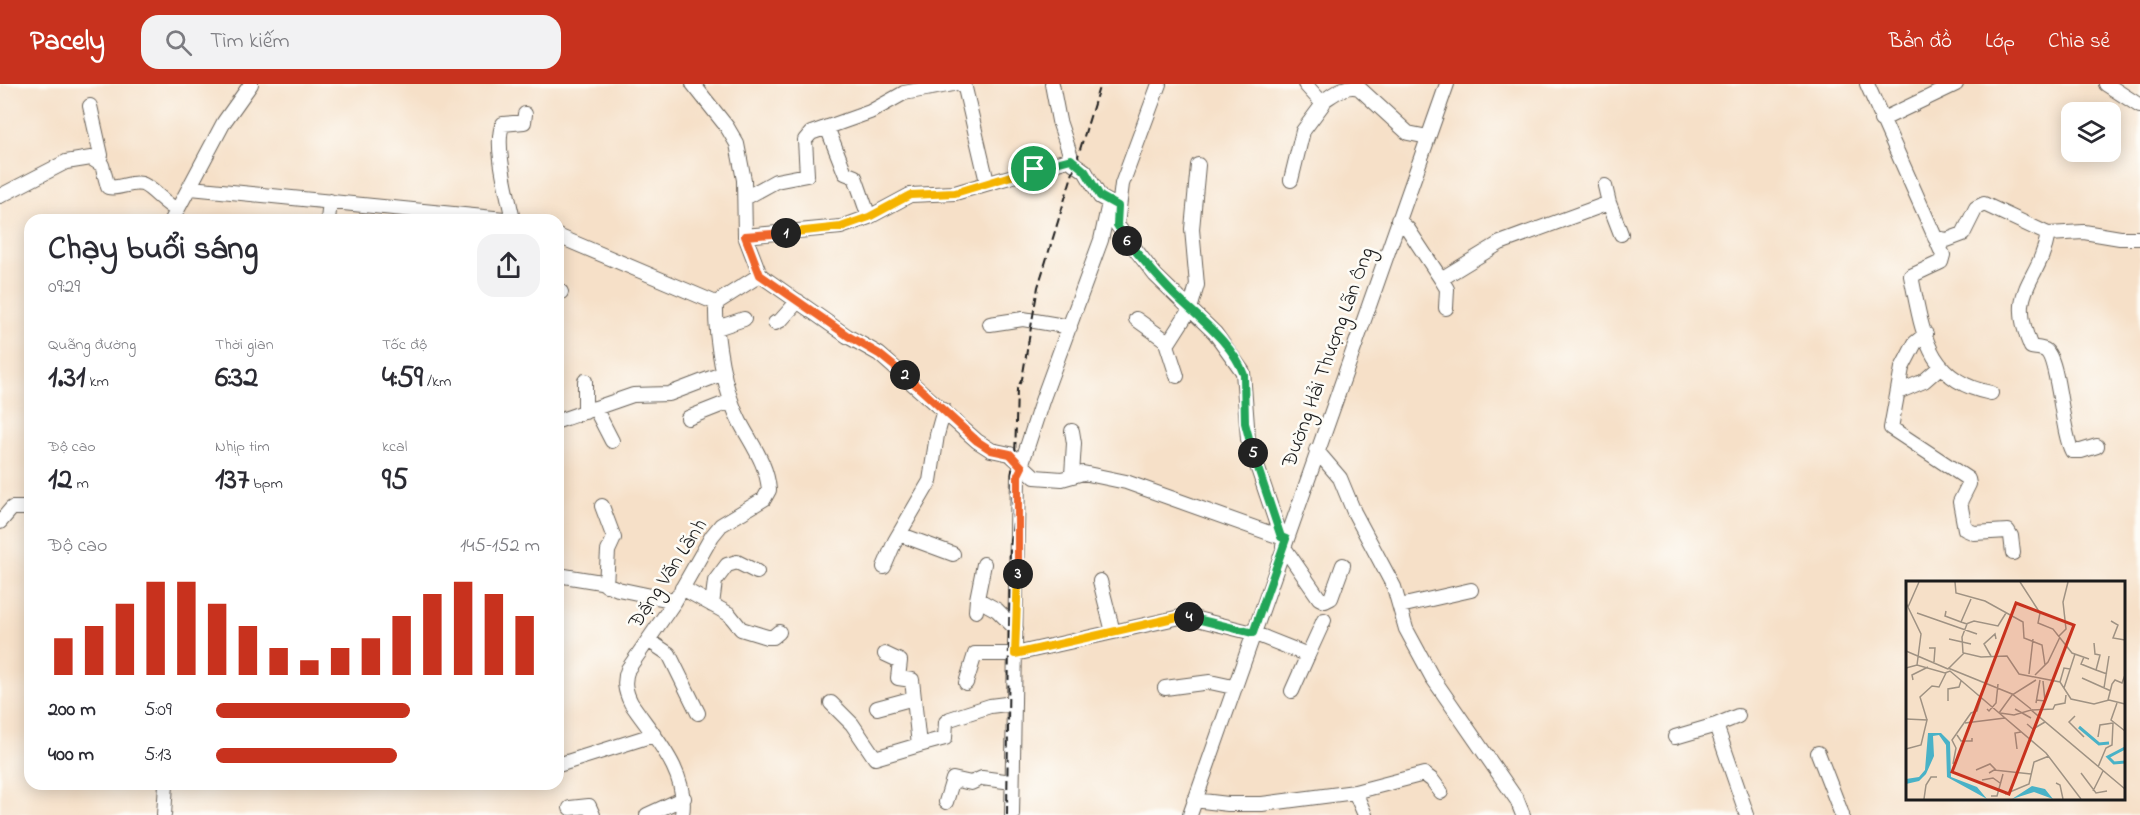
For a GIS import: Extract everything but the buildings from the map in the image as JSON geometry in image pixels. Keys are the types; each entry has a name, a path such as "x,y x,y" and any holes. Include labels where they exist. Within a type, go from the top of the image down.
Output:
{"street":[{"path":"176,214 224,122 251,84"},
{"path":"693,84 727,126 737,144 745,198 745,236 760,275 848,336 879,354 982,445 1010,454 1035,477 1062,479 1072,475 1088,474 1126,482 1283,541"},
{"path":"745,198 776,181 807,176 806,137 870,112 904,93 953,84"},
{"path":"962,84 965,88 987,182"},
{"path":"1052,84 1059,121 1071,159 1085,171 1097,192 1113,205 1119,230 1155,275 1221,340 1243,372 1248,439 1283,541 1319,598 1325,601 1330,598 1343,565"},
{"path":"1012,815 1018,475 1042,401 1159,84"},
{"path":"1305,84 1323,101"},
{"name":"Đường Hải Thượng Lãn Ông","path":"1190,815 1283,541 1447,84"},
{"path":"1867,84 1943,259 1911,276 1926,334 1940,367 1968,388 1991,393"},
{"path":"1881,120 1956,84"},
{"path":"2106,84 2140,106"},
{"path":"1291,180 1303,131 1323,101 1346,87 1359,88 1408,133 1428,137"},
{"path":"90,106 101,155 99,161 108,187 114,188 135,183 145,184 174,214"},
{"path":"512,214 502,160 501,129 503,124 524,122 525,114"},
{"path":"827,128 845,173 855,177 869,217"},
{"path":"0,196 66,162 91,158 99,161"},
{"path":"745,236 841,227 869,217 910,195 955,193 1071,159"},
{"path":"1167,342 1190,309 1198,279 1192,229 1198,165"},
{"path":"1605,186 1621,234"},
{"path":"191,188 455,214"},
{"path":"329,214 330,201"},
{"path":"1441,279 1500,243 1610,203"},
{"path":"1935,238 1947,240 1963,234 1976,208 1984,204 2048,234 2084,232 2120,238 2140,238"},
{"path":"1398,220 1408,229 1447,289 1446,308"},
{"path":"2048,234 2045,247 2021,298 2027,336 2031,347 2044,350 2049,354 2058,381 2064,430 2072,450 2081,451 2097,446"},
{"path":"564,239 716,303 760,275"},
{"path":"775,323 781,320 798,301"},
{"name":"Đặng Văn Lãnh","path":"682,815 684,798 678,777 631,703 625,685 628,669 675,601 712,536 721,525 764,499 769,490 764,467 731,400 724,374 717,328 716,303"},
{"path":"717,328 744,319"},
{"path":"990,324 1023,319 1070,327"},
{"path":"1136,319 1167,342 1177,376"},
{"path":"1926,334 1915,343 1902,368 1891,428 1968,479 1969,484 1960,502 1965,528 1974,533 2008,531 2011,536 2013,553"},
{"path":"1898,392 1924,381 1940,367"},
{"path":"564,419 633,395 669,394 724,374"},
{"path":"585,381 590,410 612,441"},
{"path":"688,418 731,400"},
{"path":"884,567 899,534 930,481 937,435 944,410"},
{"path":"1072,431 1072,475"},
{"path":"1316,450 1340,478 1354,512 1392,581 1406,629 1432,677 1499,772 1517,800 1522,815"},
{"path":"602,506 614,538 608,550 606,585"},
{"path":"0,522 12,508 24,508"},
{"path":"899,534 953,554"},
{"path":"712,604 715,581 727,565 733,561 757,572"},
{"path":"984,564 977,605 997,610 1016,629"},
{"path":"564,576 675,601"},
{"path":"1100,581 1113,632"},
{"path":"682,588 729,614 741,628 767,637 773,637 779,632"},
{"path":"1400,606 1471,590"},
{"path":"966,683 975,654 1015,654 1185,616 1253,633 1308,655"},
{"path":"1292,691 1324,620"},
{"path":"648,640 669,654 699,713"},
{"path":"885,654 900,661 898,678 912,680 919,745"},
{"path":"1165,688 1210,682 1233,687"},
{"path":"877,708 914,698"},
{"path":"831,703 852,724 875,758 945,738 946,722 950,719 990,706 1014,703"},
{"path":"1675,737 1738,716"},
{"path":"1716,725 1747,815"},
{"path":"564,763 653,735"},
{"path":"1818,753 1842,815"},
{"path":"1194,800 1228,804 1262,804 1355,792 1424,774 1441,792"},
{"path":"946,802 953,779 970,783 982,778 1012,782"},
{"path":"164,815 166,790"},
{"path":"1355,792 1365,815"},
{"path":"647,815 684,798"},
{"path":"570,808 589,806 593,815"}],"railway":[{"path":"1007,815 1010,549 1013,523 1012,470 1015,458 1017,389 1022,379 1038,287 1100,84"}],"route":[{"path":"1071,159 1074,164 1084,169 1100,196 1109,204 1118,206 1116,222 1124,238 1155,275 1215,333 1243,372 1243,398 1248,439 1281,537 1286,539 1253,633 1182,616 1015,654 1018,475 1022,467 1010,454 991,450 982,445 879,354 848,336 760,275 745,236 841,227 869,217 910,195 955,193 1034,169 1071,159"}]}
